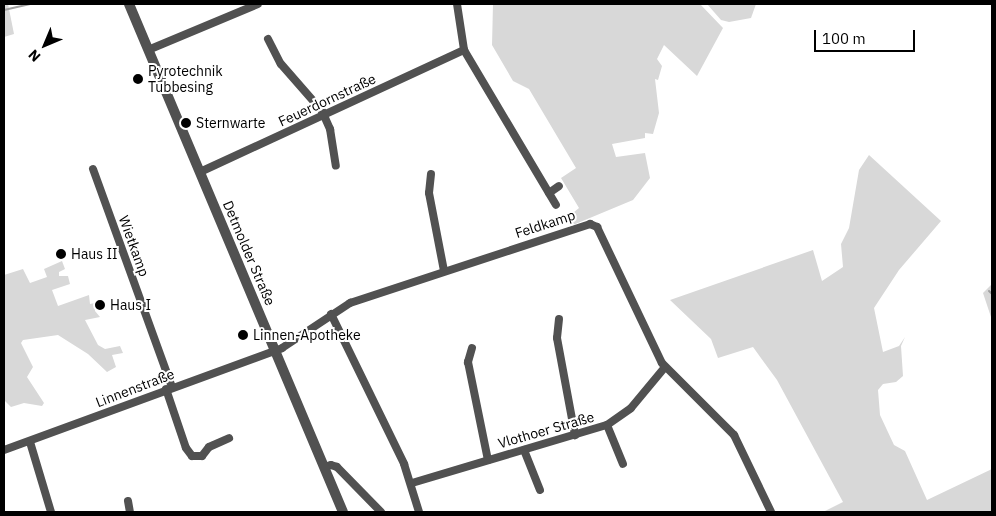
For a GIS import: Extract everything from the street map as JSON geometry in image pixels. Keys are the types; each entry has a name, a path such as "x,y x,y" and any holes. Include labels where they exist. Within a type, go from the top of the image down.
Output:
{"street":[{"name":"Detmolder Straße","path":"129,4 343,512"},
{"path":"148,50 258,4"},
{"path":"458,4 464,50 556,206"},
{"path":"268,39 281,64 324,115 336,166"},
{"name":"Feuerdornstraße","path":"200,172 464,50"},
{"name":"Wietkamp","path":"93,169 169,388 186,448 192,456 202,456 209,448 229,438"},
{"path":"431,174 428,193 444,271"},
{"path":"548,193 559,186"},
{"name":"Feldkamp","path":"275,350 294,340 350,303 592,224 666,367 734,435 772,512"},
{"path":"331,314 412,483 418,512"},
{"path":"560,319 557,338 576,435"},
{"path":"472,348 468,362 488,460"},
{"name":"Linnenstraße","path":"4,450 275,350"},
{"name":"Vlothoer Straße","path":"412,483 607,425 631,408 666,367"},
{"path":"607,425 623,464"},
{"path":"30,442 51,512"},
{"path":"524,450 540,490"},
{"path":"324,467 330,464 337,468 381,512"},
{"path":"128,501 130,512"}],"shaded area":[{"path":"4,4 8,4 14,34 4,37"},
{"path":"493,4 700,4 723,28 697,76 664,45 657,59 662,66 658,80 655,79 659,113 653,134 645,133 645,138 612,144 616,157 645,153 650,178 633,200 573,225 568,217 579,208 561,178 576,168 529,89 513,81 492,45"},
{"path":"707,4 756,4 751,18 729,22 721,20"},
{"path":"869,155 941,221 899,270 874,308 883,352 899,346 905,337 901,346 903,376 896,382 883,384 878,390 880,415 894,445 905,451 927,500 992,469 992,512 823,512 843,502 777,380 753,347 718,358 711,339 670,300 813,250 822,281 843,267 841,244 849,228 859,170"},
{"path":"62,261 65,269 59,272 59,276 68,276 70,284 52,290 58,306 89,295 90,304 95,303 95,311 100,317 85,320 98,345 105,349 120,346 123,353 112,355 116,367 107,372 88,354 58,335 23,340 21,343 33,367 27,377 44,403 42,406 24,403 11,407 4,400 4,275 23,269 30,283 47,277 44,269"},
{"path":"992,284 992,320 983,293"}],"waterway":[{"path":"4,10 31,4"},
{"path":"989,291 992,294"}],"place":[{"name":"Pyrotechnik Tubbesing","path":"138,79"},
{"name":"Sternwarte","path":"186,123"},
{"name":"Haus II","path":"61,254"},
{"name":"Haus I","path":"100,305"},
{"name":"Linnen-Apotheke","path":"243,335"}]}
